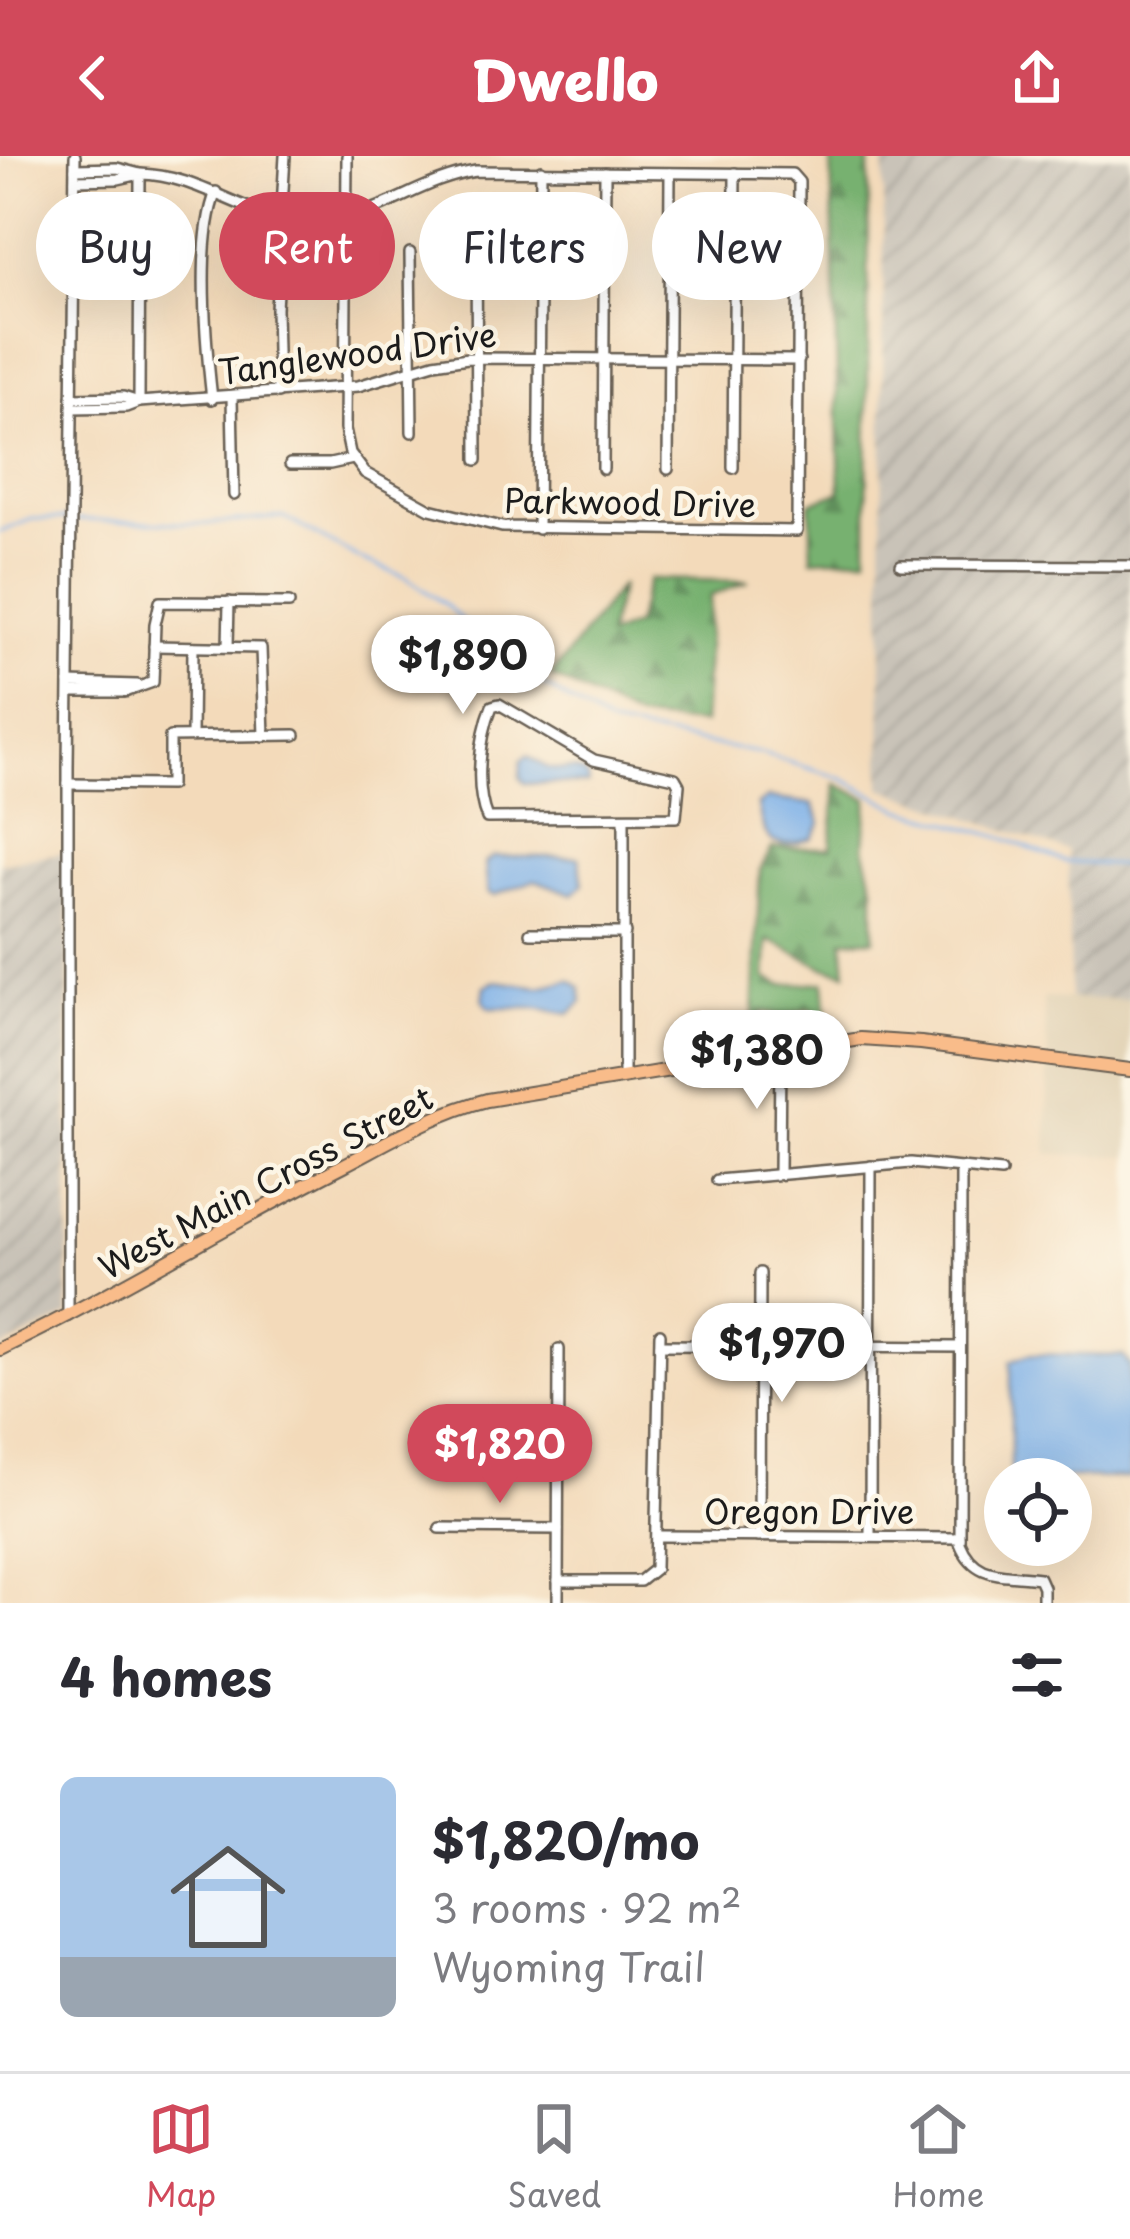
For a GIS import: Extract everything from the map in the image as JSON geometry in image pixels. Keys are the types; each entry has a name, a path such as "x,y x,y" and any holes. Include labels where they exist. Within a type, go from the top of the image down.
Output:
{"main road":[{"name":"West Main Cross Street","path":"0,1348 440,1116 512,1094 846,1040 891,1040 1130,1070"}],"street":[{"path":"68,1316 75,156"},
{"path":"283,192 285,156"},
{"path":"346,192 347,156"},
{"path":"707,156 707,173"},
{"path":"538,529 542,170"},
{"path":"395,203 452,176 476,171 796,175 799,360"},
{"path":"603,469 605,172"},
{"path":"668,469 670,173"},
{"path":"733,467 735,173"},
{"path":"75,174 118,179 140,174 172,177 219,193"},
{"path":"139,402 140,174"},
{"path":"212,399 206,339 207,230 216,191"},
{"path":"410,253 412,432"},
{"path":"277,300 278,393"},
{"path":"290,464 353,459 346,439 346,300"},
{"path":"475,300 477,460"},
{"name":"Tanglewood Drive","path":"72,403 125,407 139,402 345,388 475,357 799,360"},
{"name":"Parkwood Drive","path":"353,459 373,479 430,509 481,524 538,529 797,531 799,360"},
{"path":"232,397 234,495"},
{"path":"901,565 1130,566"},
{"path":"69,688 125,692 153,682 160,602 289,603"},
{"path":"228,647 229,602"},
{"path":"154,646 261,647 264,736"},
{"path":"192,736 193,647"},
{"path":"499,704 594,760 678,781 676,818 625,819 487,818 482,804 482,734 492,706 499,704"},
{"path":"68,784 170,785 170,737 295,735"},
{"path":"624,1076 625,819"},
{"path":"530,933 625,933"},
{"path":"779,1174 780,1050"},
{"path":"717,1180 911,1163 1001,1172"},
{"path":"870,1538 871,1166"},
{"path":"962,1168 960,1538 969,1560 985,1572 1039,1578 1043,1603"},
{"path":"759,1537 760,1273"},
{"path":"558,1581 648,1578 657,1565 660,1339 760,1346 960,1347"},
{"path":"558,1603 559,1349"},
{"path":"440,1528 558,1529"},
{"name":"Oregon Drive","path":"659,1536 960,1538"}],"shaded area":[{"path":"884,156 1130,156 1130,999 1070,999 1068,851 881,788"},
{"path":"68,852 68,1316 0,1349 0,863"},
{"path":"1043,998 1130,999 1130,1156 1047,1154"}],"green space":[{"path":"831,156 867,156 869,162 867,557 812,559 810,503 840,492"},
{"path":"649,579 749,581 710,596 703,724 637,719 551,676 621,585 607,637 635,625"},
{"path":"836,784 868,799 864,848 874,886 874,939 843,940 846,973 768,940 766,978 782,985 824,982 827,1021 810,1009 781,1016 761,1011 759,1023 753,1019 760,870 772,848 831,848"}],"water":[{"path":"527,756 550,769 579,771 588,777 588,784 524,783 521,761"},
{"path":"768,798 813,804 821,823 812,838 789,844 773,841 764,829 758,805"},
{"path":"493,857 579,857 583,885 573,894 535,880 495,895 488,893 485,863"},
{"path":"570,980 580,987 582,1002 569,1014 489,1008 483,1000 485,986 495,981 540,987"},
{"path":"1029,1354 1123,1356 1130,1366 1130,1478 1092,1478 1092,1458 1011,1458 1011,1361"}],"waterway":[{"path":"77,520 206,524 284,517 360,559 407,578 446,605 509,664 610,726 759,753 841,778 900,809 1003,838 1065,862 1130,866"},
{"path":"0,532 32,519 67,519"}]}
